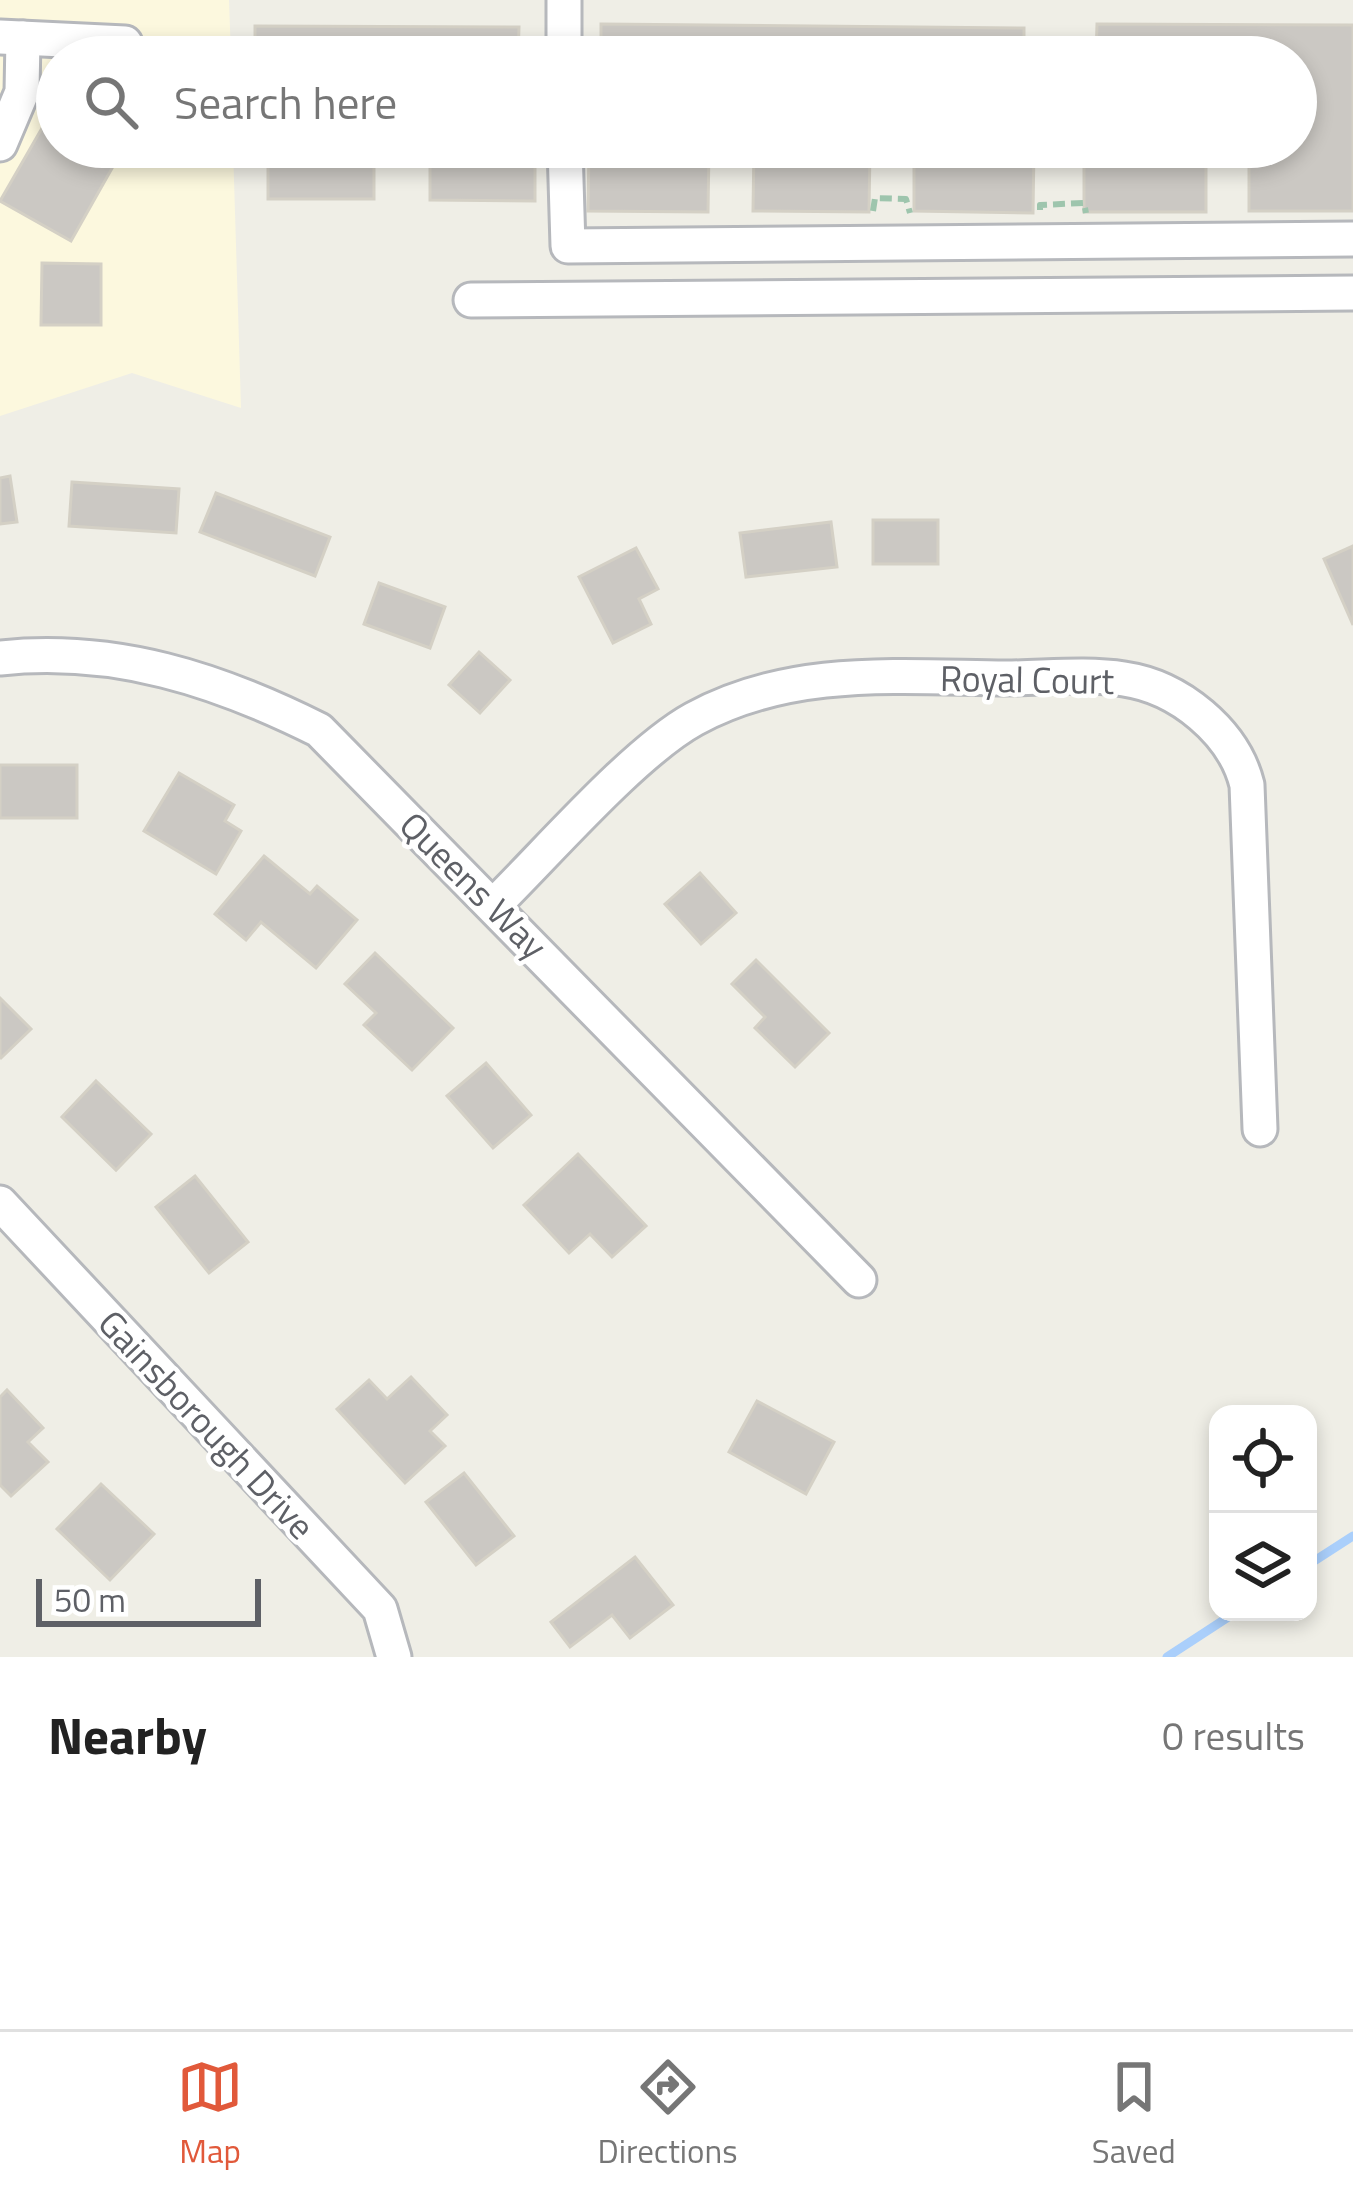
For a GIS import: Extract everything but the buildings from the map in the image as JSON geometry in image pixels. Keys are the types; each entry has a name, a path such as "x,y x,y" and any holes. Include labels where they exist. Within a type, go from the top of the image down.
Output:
{"street":[{"path":"563,0 564,36"},
{"path":"0,144 22,92 12,38"},
{"path":"566,168 568,246 1353,239"},
{"path":"1053,244 1055,296"},
{"path":"471,300 1353,293"},
{"name":"Queens Way","path":"0,658 53,653 137,662 239,689 319,730 495,904 859,1280"},
{"name":"Royal Court","path":"495,904 638,764 689,721 734,700 829,676 1127,679 1198,710 1240,758 1247,785 1260,1130"},
{"name":"Gainsborough Drive","path":"0,1203 380,1609 394,1657"}],"shaded area":[{"path":"0,0 229,0 230,36 36,36 36,168 234,168 241,408 132,373 0,416"}],"waterway":[{"path":"1317,1559 1353,1536"},
{"path":"1167,1657 1222,1621"}]}
